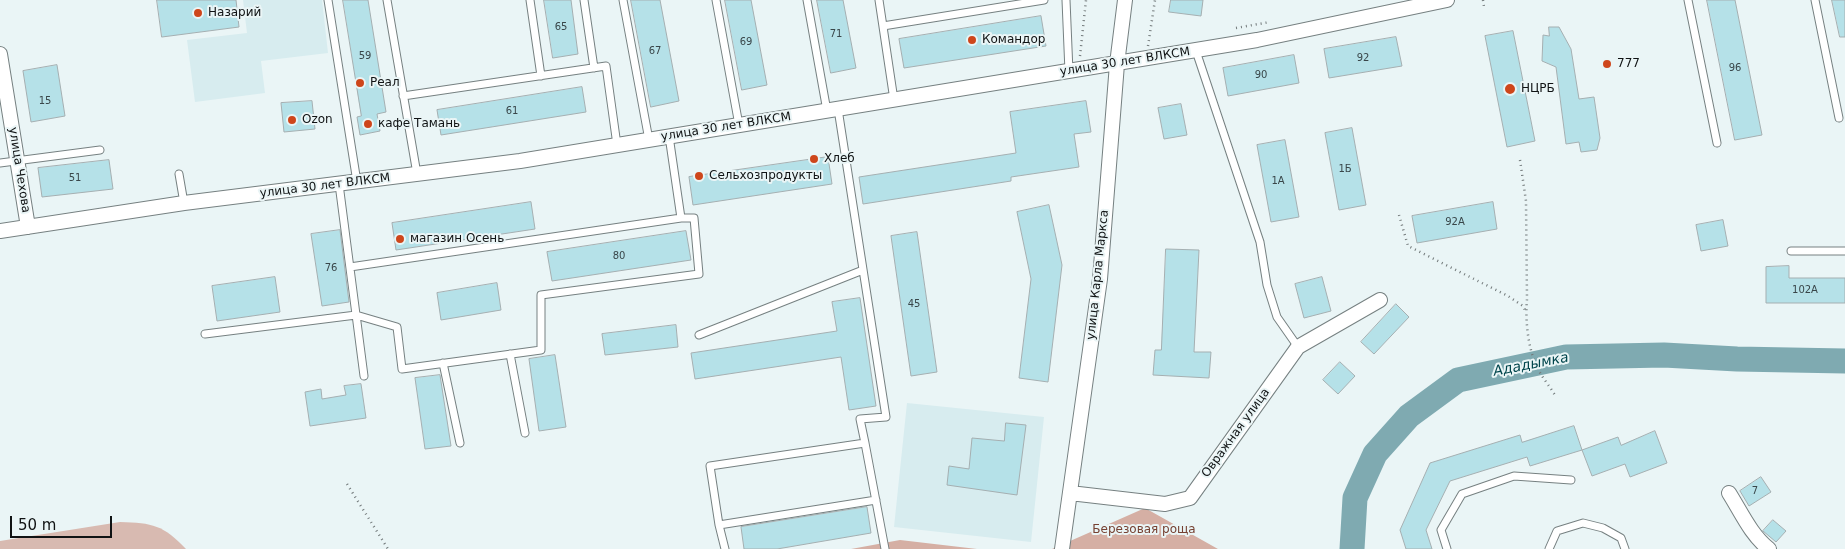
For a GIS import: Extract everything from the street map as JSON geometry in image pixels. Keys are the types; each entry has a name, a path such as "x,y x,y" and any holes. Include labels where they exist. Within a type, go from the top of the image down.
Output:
{"street":[{"name":"улица Карла Маркса","path":"1062,549 1100,279 1117,64 1125,0"},
{"name":"улица 30 лет ВЛКСМ","path":"0,231 184,203 520,161 1196,51 1447,0"},
{"name":"улица Чехова","path":"0,54 28,227"},
{"name":"Овражная улица","path":"1070,493 1165,504 1190,498 1298,347 1380,300"},
{"path":"1729,493 1752,530 1769,549"}],"lane":[{"path":"328,0 357,182"},
{"path":"386,0 417,174"},
{"path":"530,0 541,76"},
{"path":"584,0 594,68"},
{"path":"623,0 649,140"},
{"path":"716,0 739,125"},
{"path":"807,0 832,110 863,270 886,417 860,419 885,549"},
{"path":"879,0 894,100"},
{"path":"883,26 1044,0"},
{"path":"1066,0 1075,71"},
{"path":"1688,0 1716,143"},
{"path":"1815,0 1839,118"},
{"path":"1196,51 1260,242 1268,285 1277,317 1298,347"},
{"path":"403,96 606,66 617,145"},
{"path":"669,136 681,218"},
{"path":"0,163 100,150"},
{"path":"179,174 184,203"},
{"path":"339,184 364,376"},
{"path":"205,334 356,314 397,327 402,369 541,350 541,295 699,274 694,218 681,218 350,267"},
{"path":"1791,252 1845,251"},
{"path":"699,335 863,270"},
{"path":"510,354 525,433"},
{"path":"443,363 460,443"},
{"path":"725,549 710,466 865,443"},
{"path":"1447,549 1442,530 1462,494 1514,476 1571,480"},
{"path":"719,524 876,500"},
{"path":"1549,549 1557,531 1583,523 1603,528 1621,538 1625,549"}],"path":[{"path":"1075,71 1079,61 1086,0"},
{"path":"1144,59 1155,0"},
{"path":"1483,0 1484,7"},
{"path":"1232,29 1279,20"},
{"path":"1148,45 1157,43"},
{"path":"1520,160 1526,201 1526,311 1531,348 1538,370 1556,397"},
{"path":"1399,215 1408,246 1508,296 1523,306 1526,311"},
{"path":"347,484 388,549"}],"shaded area":[{"path":"243,0 322,0 328,53 261,61 265,93 195,102 187,40 247,33"},
{"path":"907,403 1044,417 1031,542 894,527"},
{"path":"120,522 141,523 157,527 171,535 186,549 0,549 0,541"}],"green space":[{"name":"Березовая роща","path":"1145,508 1218,549 1052,549"},
{"path":"900,540 977,549 851,549"}],"building":[{"name":"Назарий","path":"157,0 236,0 239,27 162,37"},
{"path":"343,0 368,0 386,112 377,114 380,131 360,135 357,117 361,116"},
{"path":"544,0 571,0 578,54 553,58"},
{"path":"631,0 660,0 679,101 651,107"},
{"path":"725,0 751,0 767,85 742,90"},
{"path":"817,0 843,0 856,68 831,73"},
{"path":"1171,0 1203,0 1201,16 1169,12"},
{"path":"1707,0 1735,0 1762,135 1735,140"},
{"path":"1832,0 1845,0 1845,37 1840,37"},
{"path":"1041,16 1046,46 904,68 899,39"},
{"path":"1549,27 1559,27 1571,49 1579,99 1594,97 1600,138 1597,150 1581,152 1579,142 1566,144 1556,67 1542,61 1543,35 1549,36"},
{"name":"НЦРБ","path":"1513,31 1535,141 1507,147 1485,36"},
{"path":"1396,37 1402,66 1329,78 1324,49"},
{"path":"1294,55 1299,83 1228,96 1223,68"},
{"path":"57,65 65,116 31,122 23,71"},
{"path":"582,87 586,112 441,135 437,110"},
{"path":"312,101 315,129 284,132 281,103"},
{"path":"1086,101 1091,132 1074,134 1079,167 1011,177 1011,181 863,204 859,177 1016,153 1010,112"},
{"path":"1181,104 1187,135 1164,139 1158,108"},
{"path":"1352,128 1366,205 1339,210 1325,133"},
{"path":"1285,140 1299,217 1271,222 1257,145"},
{"path":"828,157 832,184 693,205 689,177"},
{"path":"109,160 113,189 42,197 38,168"},
{"path":"531,202 535,229 396,250 392,223"},
{"path":"1493,202 1497,229 1417,243 1412,216"},
{"path":"1049,205 1062,265 1048,382 1019,378 1031,279 1017,212"},
{"path":"1723,220 1728,246 1701,251 1696,225"},
{"path":"340,230 349,302 322,306 311,234"},
{"path":"686,231 691,260 552,281 547,252"},
{"path":"917,232 937,372 911,376 891,236"},
{"path":"1166,249 1199,250 1194,352 1211,352 1209,378 1153,375 1155,350 1161,350"},
{"path":"1789,266 1789,278 1845,278 1845,303 1766,303 1766,267"},
{"path":"275,277 280,312 217,321 212,286"},
{"path":"1322,277 1331,311 1304,318 1295,284"},
{"path":"497,283 501,310 441,320 437,293"},
{"path":"860,298 876,406 849,410 841,357 695,379 691,353 837,331 832,302"},
{"path":"1396,304 1409,317 1374,354 1361,342"},
{"path":"676,325 678,347 605,355 602,334"},
{"path":"555,355 566,427 539,431 529,359"},
{"path":"1340,362 1355,376 1338,394 1323,380"},
{"path":"440,375 451,446 425,449 415,378"},
{"path":"361,384 366,418 310,426 305,392 321,389 322,399 346,395 344,386"},
{"path":"1006,423 1026,425 1017,495 947,485 949,466 969,469 972,438 1004,441"},
{"path":"1574,426 1582,450 1530,466 1527,457 1450,481 1426,530 1432,549 1406,549 1400,530 1430,463 1520,435 1522,442"},
{"path":"1655,431 1667,463 1630,477 1625,464 1592,476 1582,450 1618,437 1621,445"},
{"path":"1761,477 1771,492 1749,506 1740,491"},
{"path":"867,507 871,533 777,549 744,549 741,527"},
{"path":"1773,520 1786,531 1776,542 1763,531"}],"waterway":[{"name":"Ададымка","path":"1352,549 1355,498 1375,454 1409,416 1458,380 1566,357 1664,355 1737,359 1845,361"}],"place":[{"name":"Назарий","path":"198,13"},
{"name":"Командор","path":"972,40"},
{"name":"777","path":"1607,64"},
{"name":"Реал","path":"360,83"},
{"name":"НЦРБ","path":"1510,89"},
{"name":"Ozon","path":"292,120"},
{"name":"кафе Тамань","path":"368,124"},
{"name":"Хлеб","path":"814,159"},
{"name":"Сельхозпродукты","path":"699,176"},
{"name":"магазин Осень","path":"400,239"}]}
